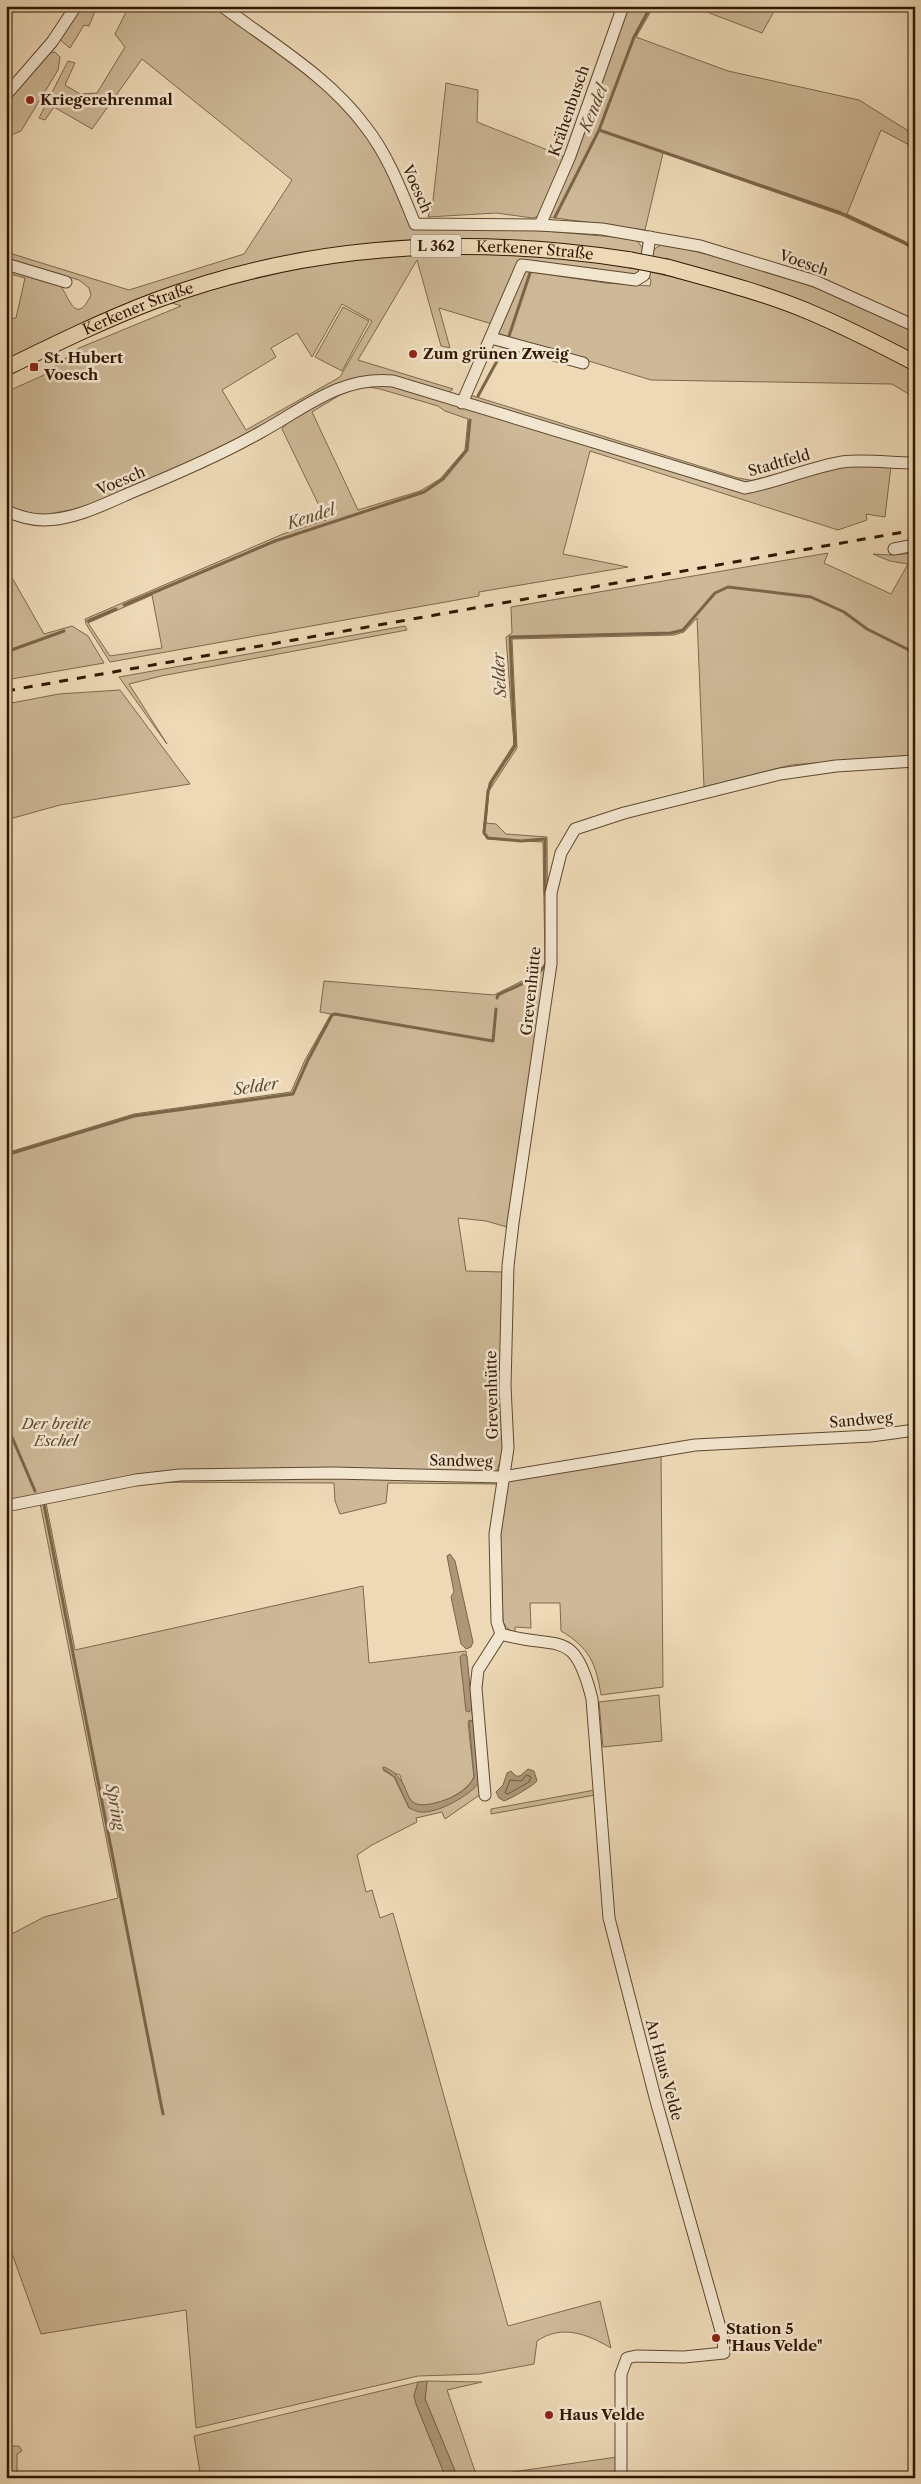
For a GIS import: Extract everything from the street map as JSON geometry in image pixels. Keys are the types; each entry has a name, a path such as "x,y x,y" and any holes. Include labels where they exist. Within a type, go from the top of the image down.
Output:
{"main road":[{"name":"Kerkener Straße","path":"6,368 154,301 234,276 306,260 391,248 465,245 533,248 631,260 668,267 727,283 804,310 862,335 915,364"}],"street":[{"path":"6,95 52,42 76,6"},
{"name":"Voesch","path":"222,6 332,88 365,126 391,167 415,224 602,229 700,246 815,282 915,326"},
{"name":"Krähenbusch","path":"540,226 570,156 612,32 623,6"},
{"path":"462,404 522,265 636,280 644,274 650,237"},
{"path":"6,264 66,282"},
{"path":"491,338 583,363"},
{"name":"Voesch","path":"6,511 21,517 44,520 76,514 234,447 326,394 351,383 371,380 393,381 597,445"},
{"name":"Stadtfeld","path":"597,445 745,488 767,484 813,468 844,462 915,463"},
{"path":"894,549 915,545"},
{"name":"Grevenhütte","path":"502,1477 508,1448 505,1386 508,1266 552,964 551,893 561,853 575,829 624,813 780,774 836,766 915,761"},
{"name":"Sandweg","path":"6,1506 136,1480 180,1475 333,1473 502,1477 695,1445 871,1436 915,1430"},
{"path":"485,1795 476,1688 478,1670 502,1634 497,1622 495,1534 502,1477"},
{"name":"An Haus Velde","path":"502,1634 516,1638 560,1643 576,1655 585,1673 592,1699 609,1918 656,2101 724,2338 724,2353 684,2357 636,2356 627,2358 621,2374 621,2478"}],"green space":[{"path":"80,6 97,6 89,26 84,25 70,48 59,39"},
{"path":"129,6 217,8 333,92 362,128 397,189 412,229 512,228 636,239 644,250 650,252 662,244 695,251 759,269 822,290 915,330 915,358 648,259 368,246 110,311 6,361 6,319 16,318 25,278 6,273 6,268 60,285 70,302 77,309 81,309 86,304 91,295 89,288 79,280 6,258 6,252 129,290 244,254 292,180 142,59 92,129 54,107 45,120 39,118 68,61 75,63 65,85 80,94 97,93 125,47 115,34"},
{"path":"628,6 654,6 636,37 728,71 859,100 915,135 915,148 881,130 847,214 906,242 915,248 915,251 841,215 663,153 645,230 548,217 588,124 617,32"},
{"path":"691,6 777,6 762,33"},
{"path":"55,52 60,57 58,70 21,131 6,137 6,102 49,53"},
{"path":"446,83 478,90 477,122 565,157 539,216 533,218 496,213 428,217 433,201"},
{"path":"422,252 541,255 651,272 697,283 787,311 831,329 915,371 915,398 892,384 651,380 497,333 524,271 606,283 650,286 651,280 646,272 632,276 537,261 520,261 492,324 439,308 450,348 441,346 417,260 358,360 453,389 447,394 388,378 363,377 350,379 182,467 81,508 43,515 24,512 6,505 6,392 44,375 79,348 181,306 169,302 232,284 294,270 389,255","holes":["342,304 372,321 340,377 246,430 222,390 276,357 271,348 297,333 312,357"]},
{"path":"343,307 369,321 342,371 315,357"},
{"path":"362,386 363,386 391,386 733,490 845,466 891,466 885,517 866,514 867,520 838,530 590,451 563,554 628,567 479,592 479,596 110,662 86,624 85,619 283,534 326,520 282,429 307,410 354,388","holes":["363,386 438,406 445,411 468,419 465,450 440,479 420,491 358,510 312,412 340,395","152,595 162,648 110,656 88,623"]},
{"path":"470,395 738,478 761,482 750,485 471,402"},
{"name":"Der breite Eschel","path":"828,553 824,563 891,594 908,564 890,561 873,554 915,553 915,755 791,765 704,787 697,618 684,632 674,635 512,639 517,748 489,791 486,823 496,824 506,834 547,837 548,961 529,1097 507,1227 486,1221 458,1218 466,1271 503,1272 503,1452 496,1474 192,1471 6,1504 6,1153 134,1114 291,1092 305,1060 331,1014 320,1012 324,981 494,995 536,974 545,964 543,842 487,839 483,832 489,783 514,744 506,637 512,633 511,607"},
{"path":"6,567 44,634 72,626 88,636 104,663 6,680"},
{"path":"405,626 407,630 161,676 129,684 167,744 119,677"},
{"path":"120,690 190,784 60,805 6,820 6,704 59,694"},
{"path":"661,1452 663,1687 601,1695 597,1674 590,1658 579,1644 561,1631 560,1603 530,1603 531,1628 515,1627 515,1634 503,1622 500,1528 506,1481"},
{"path":"215,1476 495,1480 498,1484 388,1483 386,1503 340,1514 335,1501 334,1483 147,1482"},
{"path":"40,1503 46,1503 75,1650 363,1586 369,1663 466,1651 473,1723 471,1720 468,1722 474,1777 470,1783 447,1799 438,1803 421,1805 411,1801 400,1775 383,1770 394,1777 409,1808 441,1808 480,1782 481,1794 445,1819 442,1812 416,1818 417,1822 372,1845 357,1855 366,1892 372,1890 380,1918 393,1913 508,2326 600,2301 611,2348 584,2335 565,2332 556,2333 537,2341 534,2364 480,2374 418,2376 196,2428 186,2310 41,2334 6,2237 6,1937 44,1917 118,1898"},
{"path":"659,1695 662,1741 603,1747 599,1702"},
{"path":"595,1790 595,1795 491,1814 491,1809"},
{"path":"427,2381 482,2382 447,2390 477,2477 617,2457 617,2478 458,2478 425,2399"},
{"path":"418,2382 414,2396 416,2404 446,2478 201,2478 194,2436"},
{"path":"6,2446 19,2446 22,2451 17,2454 17,2478 6,2478"}],"water":[{"path":"450,1554 455,1561 473,1642 471,1647 466,1649 461,1644 451,1597 454,1592 447,1556"},
{"path":"463,1654 467,1656 472,1708 469,1712 466,1711 460,1657"},
{"path":"469,1720 473,1723 480,1782 461,1798 436,1810 419,1812 409,1808 395,1777 382,1768 384,1767 395,1774 402,1781 412,1802 419,1805 430,1804 456,1795 467,1787 474,1777"},
{"path":"528,1769 534,1771 537,1781 507,1800 504,1801 499,1798 496,1792 503,1785 507,1773 511,1771 516,1776 520,1776"},
{"path":"427,2381 425,2399 458,2478 446,2478 416,2404 414,2396 418,2382"}],"waterway":[{"name":"Kendel","path":"555,217 599,130 634,37 651,6"},
{"path":"599,130 841,213 905,243 915,250"},
{"name":"Kendel","path":"509,336 530,273"},
{"name":"Kendel","path":"478,396 503,350"},
{"name":"Kendel","path":"124,605 275,541 424,492 443,479 467,450 470,420"},
{"name":"Selder","path":"545,894 545,839 521,841 488,838 484,833 488,791 492,781 515,746 510,637 671,633 683,630 715,593 728,587 811,597 844,612 867,629 915,653"},
{"name":"Kendel","path":"88,621 116,609"},
{"name":"Kendel","path":"6,652 64,631"},
{"name":"Selder","path":"497,998 498,995 532,979 546,963"},
{"name":"Selder","path":"6,1155 134,1116 293,1094 308,1060 332,1015 335,1014 493,1041 496,1009"},
{"name":"Spring","path":"6,1423 35,1491"},
{"name":"Spring","path":"44,1505 163,2114"}],"railway":[{"path":"6,691 915,530"}],"place":[{"name":"Kriegerehrenmal","path":"30,100"},
{"name":"Zum grünen Zweig","path":"413,354"},
{"name":"St. Hubert Voesch","path":"34,367"},
{"name":"Station 5 \"Haus Velde\"","path":"716,2338"},
{"name":"Haus Velde","path":"549,2415"}]}
